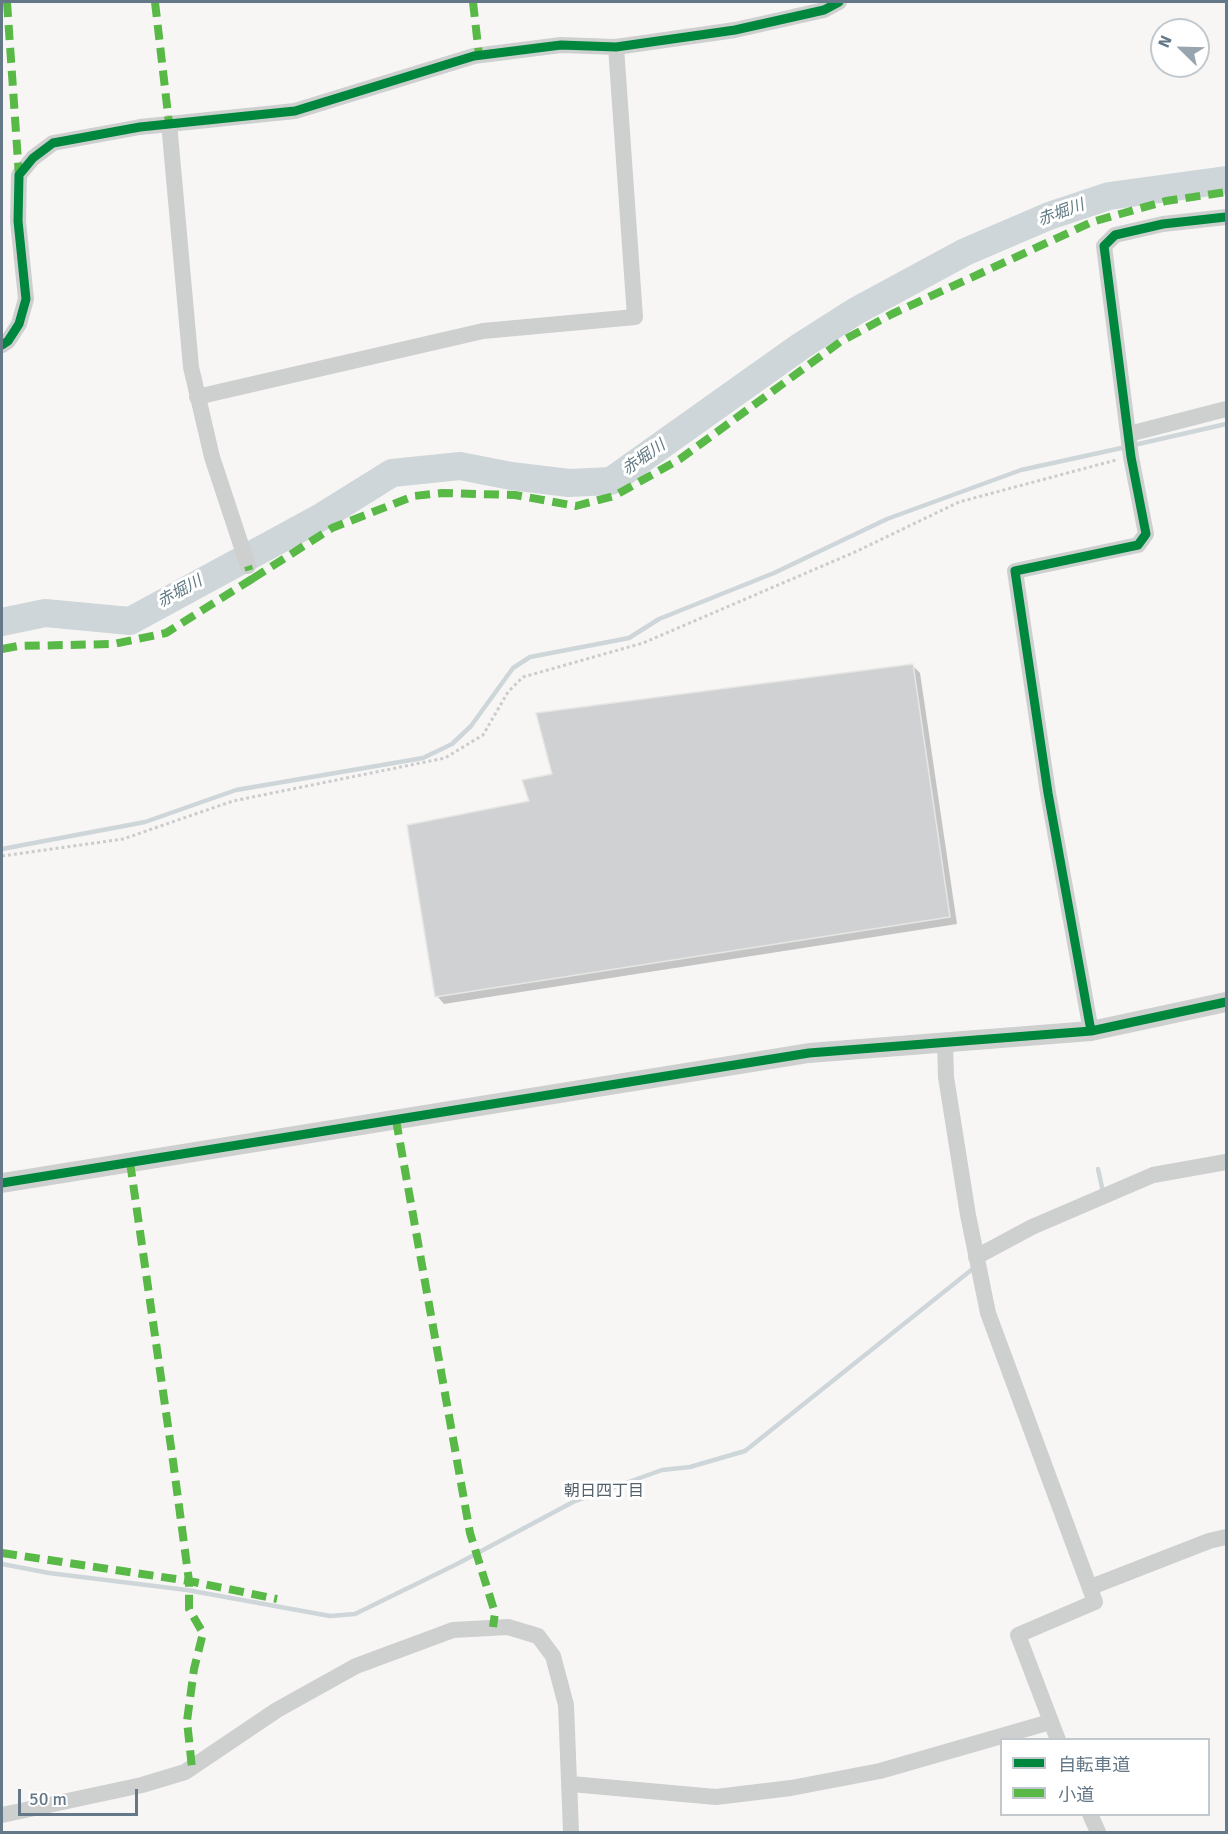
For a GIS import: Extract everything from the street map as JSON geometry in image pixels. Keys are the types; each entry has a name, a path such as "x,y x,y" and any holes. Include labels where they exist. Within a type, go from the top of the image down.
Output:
{"street":[{"path":"2,345 8,341 19,324 26,298 18,220 19,175 33,158 53,143 169,123 295,111 479,55 561,45 616,47 735,30 824,10 839,2"},
{"path":"197,397 483,331 635,317 616,47"},
{"path":"169,123 191,367 212,457 237,539 248,566"},
{"path":"1091,1031 1048,793 1014,571 1138,545 1146,534 1131,457 1104,246 1114,235 1163,224 1227,217"},
{"path":"1129,434 1227,410"},
{"path":"2,1183 809,1053 1091,1031 1227,1002"},
{"path":"945,1042 946,1077 976,1257 988,1313 1095,1602 1017,1635 1057,1738"},
{"path":"976,1257 1032,1227 1153,1175 1227,1162"},
{"path":"1091,1587 1227,1536"},
{"path":"2,1815 142,1785 185,1772 277,1710 356,1666 453,1630 508,1627 538,1636 553,1656 566,1705 571,1784 571,1833"},
{"path":"571,1784 716,1797 791,1788 880,1771 1050,1722"},
{"path":"1090,1816 1098,1833"}],"path":[{"path":"2,856 123,839 232,801 446,758 483,735 508,692 523,677 643,643 855,552 959,502 1131,457"}],"building":[{"path":"913,664 950,917 435,997 407,825 529,801 522,780 552,774 536,713"}],"waterway":[{"name":"赤堀川","path":"2,622 45,613 130,621 323,516 392,473 460,466 511,476 569,483 611,481 801,346 856,311 965,252 1049,216 1109,196 1226,180"},
{"path":"1134,445 1226,424"},
{"path":"2,849 145,822 236,790 423,758 452,744 471,726 513,668 530,657 629,638 659,619 774,573 887,519 1021,470 1126,447"},
{"path":"1098,1169 1103,1192"},
{"path":"2,1564 49,1573 187,1590 330,1616 355,1614 457,1564 573,1502 662,1470 690,1467 745,1451 975,1267"}],"marked path":[{"path":"7,2 19,176"},
{"path":"155,2 169,123"},
{"path":"473,2 479,55"},
{"path":"252,579 332,528 414,496 443,493 515,495 576,506 614,496 680,459 840,342 892,314 1092,222 1166,201 1226,192"},
{"path":"2,649 18,646 114,644 166,633 252,579 248,566"},
{"path":"396,1120 470,1533 495,1613 493,1627"},
{"path":"130,1162 189,1581 189,1609 203,1633 194,1669 187,1721 192,1768"},
{"path":"2,1553 189,1581 277,1599"}],"cycle path":[{"path":"2,345 8,341 19,324 26,299 18,221 19,175 33,158 53,143 140,127 295,111 474,56 561,45 616,47 735,30 824,10 839,2"},
{"path":"1091,1031 1048,793 1015,571 1138,545 1146,534 1131,457 1104,246 1115,235 1163,224 1226,217"},
{"path":"2,1183 809,1053 1091,1031 1226,1002"}],"district":[{"name":"朝日四丁目","path":"604,1492"}]}
